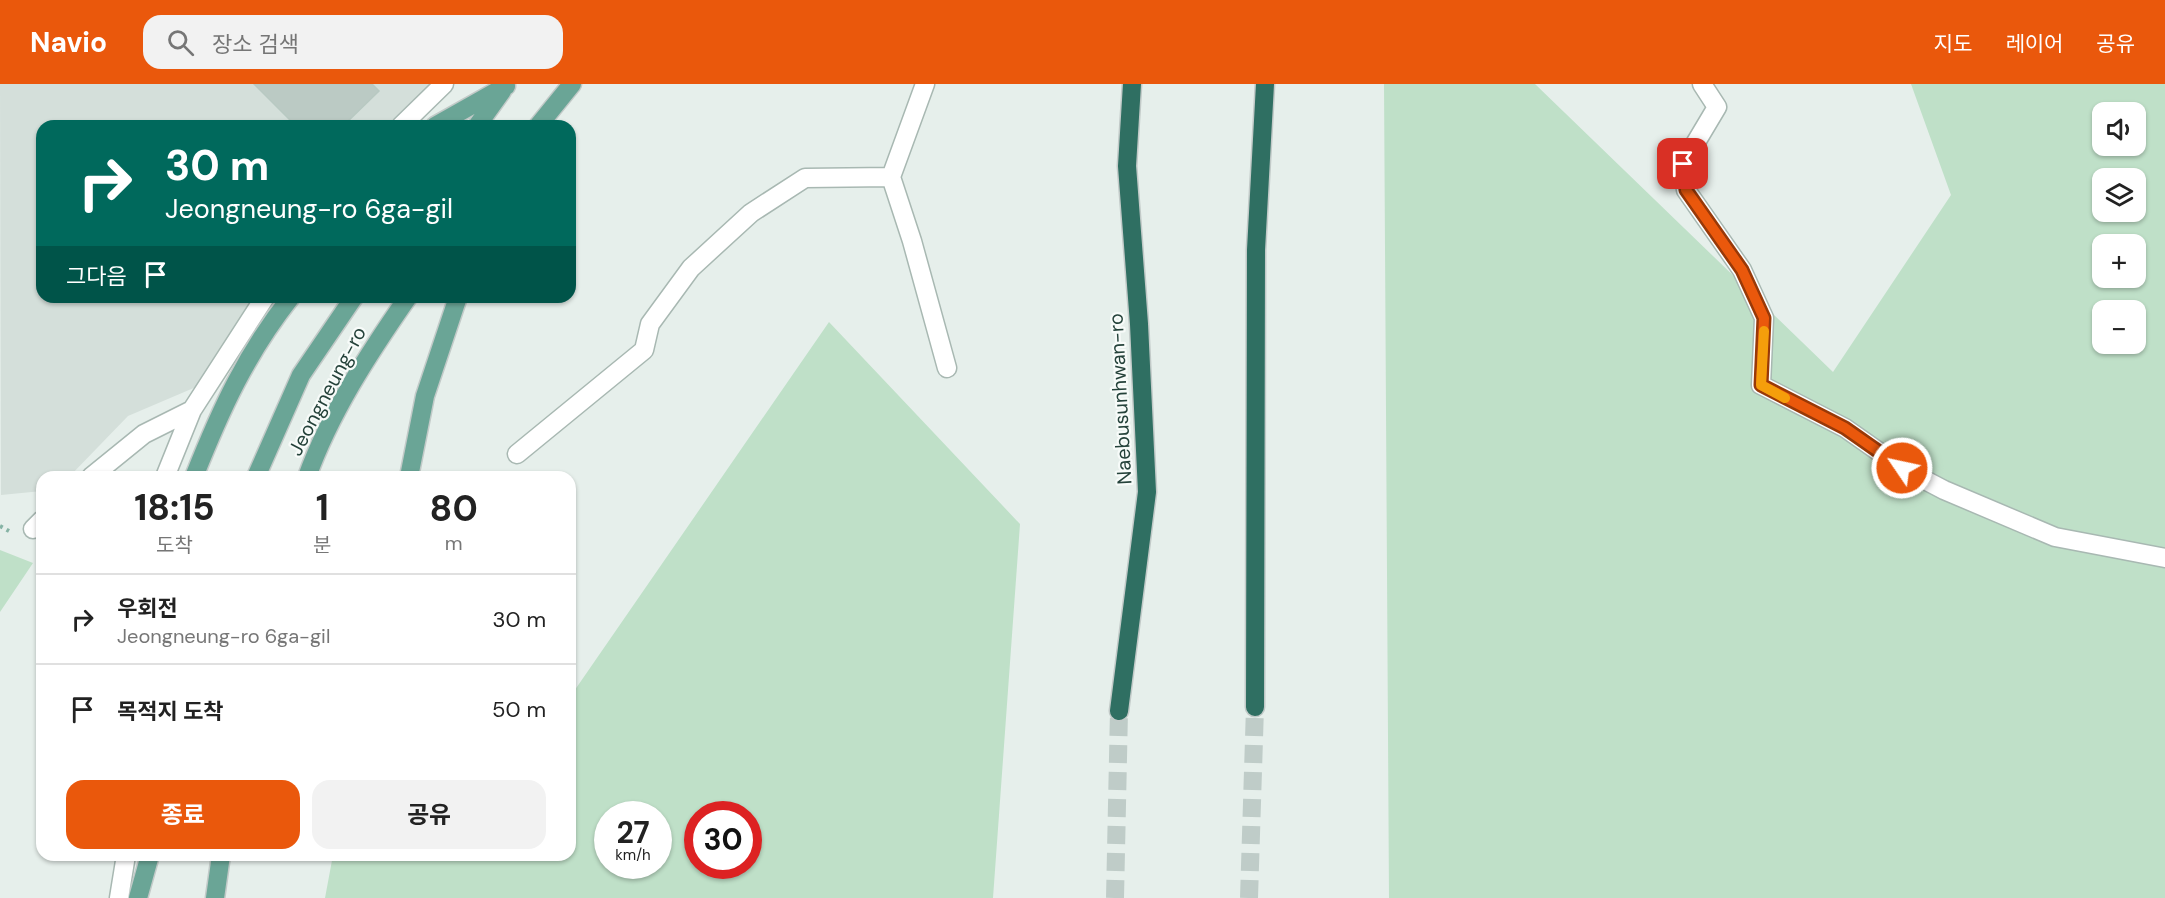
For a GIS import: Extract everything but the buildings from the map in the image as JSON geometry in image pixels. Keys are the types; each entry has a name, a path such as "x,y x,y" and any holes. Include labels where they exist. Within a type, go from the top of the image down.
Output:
{"highway":[{"name":"Naebusunhwan-ro","path":"1119,711 1147,492 1139,324 1126,166 1132,84"},
{"path":"1255,707 1256,250 1265,84"}],"main road":[{"path":"543,120 572,84"},
{"path":"446,120 507,85"},
{"path":"481,120 507,85"},
{"path":"196,471 224,403 262,334 286,303"},
{"name":"Jeongneung-ro","path":"259,471 301,375 350,303"},
{"name":"Jeongneung-ro","path":"309,471 317,448 369,356 404,303"},
{"path":"411,471 425,396 456,303"},
{"path":"138,898 148,861"},
{"path":"214,898 220,861"}],"street":[{"path":"407,120 444,84"},
{"path":"925,84 891,177 912,241 947,368"},
{"path":"1702,84 1717,107 1683,164 1686,190 1742,270 1764,318 1761,385 1845,428 1902,468 1944,490 2014,520 2055,537 2165,558"},
{"path":"517,454 644,350 650,324 692,268 751,213 805,178 891,177"},
{"path":"167,471 192,410 261,303"},
{"path":"98,471 144,434 192,410"},
{"path":"119,898 125,861"}],"shaded area":[{"path":"0,84 438,84 409,120 36,120 36,303 263,303 196,387 128,416 75,471 36,471 36,492 1,495"}],"green space":[{"path":"1384,84 1535,84 1833,372 1951,195 1911,84 2165,84 2165,898 1389,898"},
{"path":"829,322 1020,524 993,898 325,898 332,861 576,861 576,688"},
{"path":"0,550 33,563 0,612"}],"tunnel":[{"path":"1249,898 1255,707"},
{"path":"1115,898 1119,711"}],"slow traffic":[{"path":"1764,331 1761,385 1785,398"}],"route":[{"path":"1683,164 1686,190 1742,270 1764,318 1761,385 1845,428 1902,468"}]}
